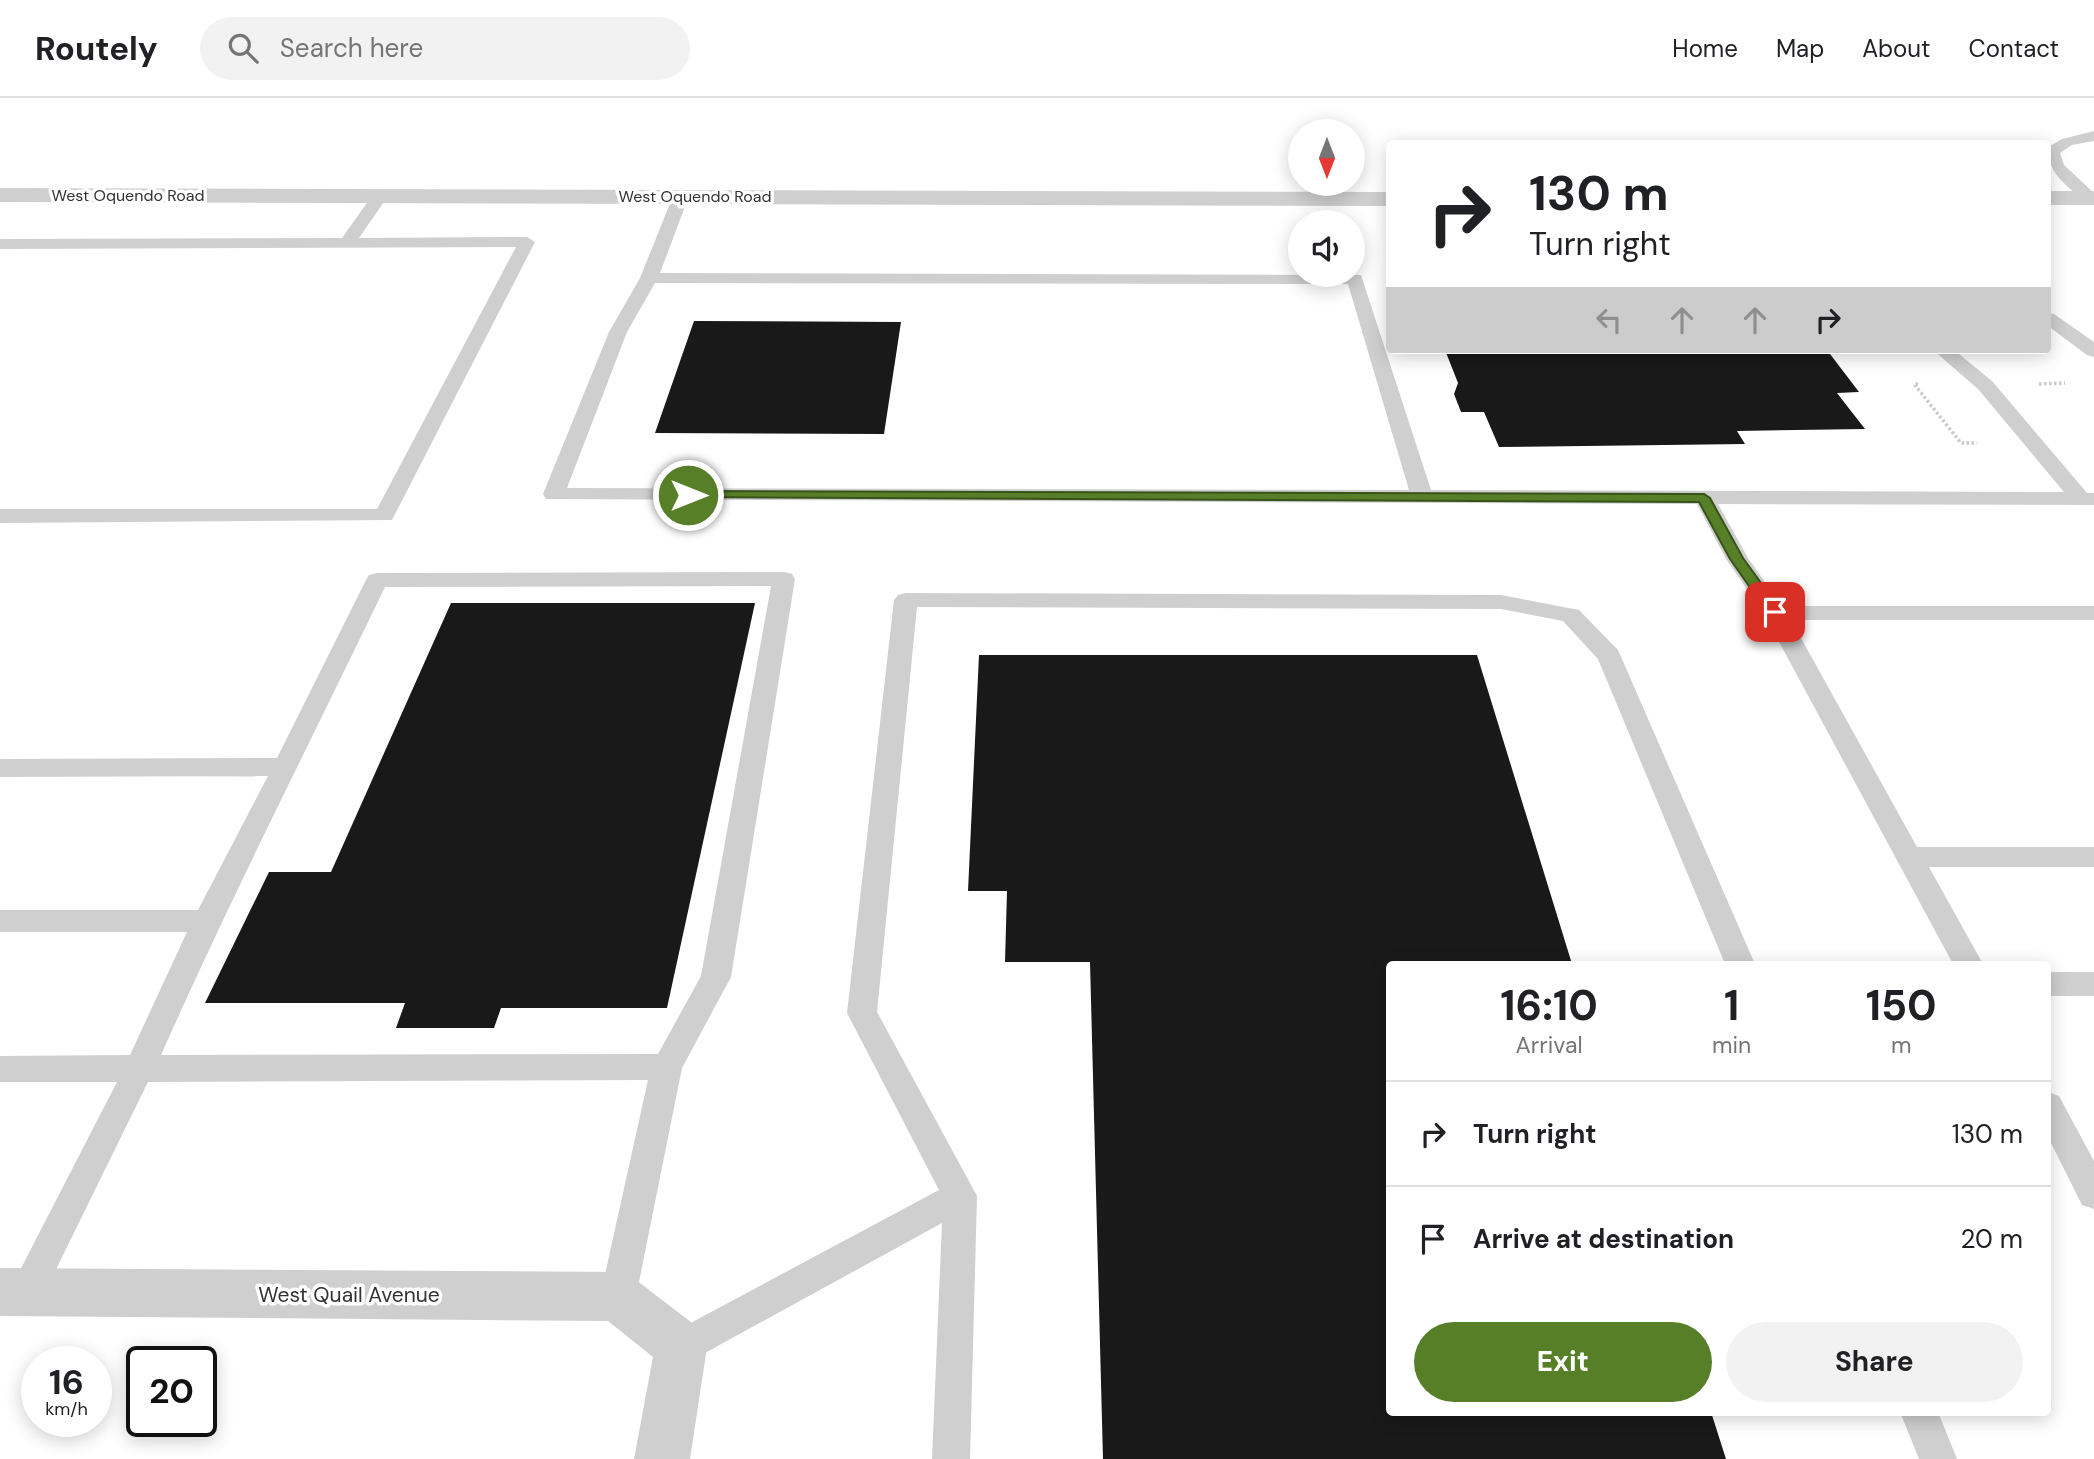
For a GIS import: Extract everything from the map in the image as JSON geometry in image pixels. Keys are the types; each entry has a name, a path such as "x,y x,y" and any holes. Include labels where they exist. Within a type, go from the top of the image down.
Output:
{"street":[{"name":"West Oquendo Road","path":"0,195 1386,199"},
{"path":"2051,198 2093,200"},
{"name":"West Quail Avenue","path":"13,1292 618,1297"},
{"path":"618,1297 681,1348 662,1459"}],"lane":[{"path":"2093,200 2057,167 2052,151 2067,142 2094,135"},
{"path":"346,243 380,196"},
{"path":"681,196 649,278 618,332 554,494 2088,499"},
{"path":"0,244 527,242 384,515 0,516"},
{"path":"649,278 1355,279 1422,497"},
{"path":"2051,320 2094,351"},
{"path":"1947,354 1985,385 2088,499"},
{"path":"1704,498 1737,559 1775,612 1966,961"},
{"path":"13,1292 139,1069 206,921 286,767 377,580 784,579 716,977 667,1067 618,1297"},
{"path":"951,1459 960,1196 862,1013 906,600 1501,602 1571,615 1609,656 1739,961"},
{"path":"1775,612 2094,613"},
{"path":"0,768 286,767"},
{"path":"1908,857 2094,857"},
{"path":"0,921 206,921"},
{"path":"2051,984 2094,984"},
{"path":"0,1069 667,1067"},
{"path":"2051,1112 2094,1194"},
{"path":"681,1348 960,1196"},
{"path":"1921,1416 1938,1459"}],"building":[{"path":"694,321 901,322 884,434 655,433"},
{"path":"1447,354 1830,354 1859,392 1837,393 1865,429 1737,431 1745,444 1499,447 1484,412 1461,412 1454,394 1458,383"},
{"path":"451,603 755,603 667,1008 501,1008 494,1028 396,1028 405,1003 205,1003 269,872 331,872"},
{"path":"979,655 1477,655 1571,961 1386,961 1386,1416 1712,1416 1726,1459 1103,1459 1090,962 1005,962 1007,891 968,891"}],"route":[{"path":"688,495 1704,498 1737,559 1775,612"}]}
